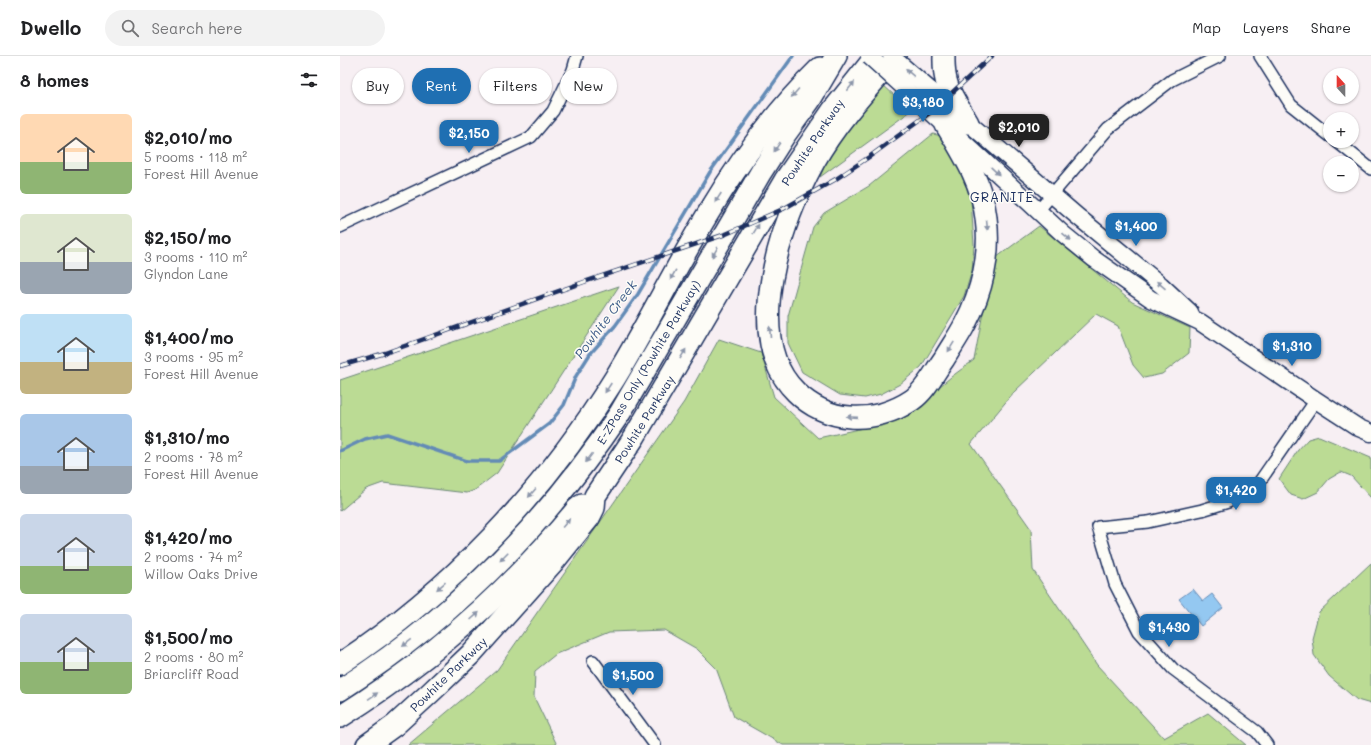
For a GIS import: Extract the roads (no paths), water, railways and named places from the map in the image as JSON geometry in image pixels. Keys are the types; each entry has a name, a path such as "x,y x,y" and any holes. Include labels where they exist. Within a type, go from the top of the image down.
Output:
{"highway":[{"path":"340,664 386,631 452,576 501,528 540,483 579,432 614,379 699,229 733,174 798,89 832,56"},
{"name":"E-ZPass Only (Powhite Parkway)","path":"340,690 420,634 453,606 515,547 570,483 596,449 620,413 761,172 784,136 810,100 836,56"},
{"name":"Powhite Parkway","path":"368,745 395,725 430,694 471,654 584,524 594,508 595,496 635,436 785,180 833,110 876,56"},
{"path":"896,56 845,117 815,161 786,224 774,264 769,320 771,345 775,359 779,369 793,389 811,404 823,411 850,418 865,417 891,411 912,400 926,386 965,324 974,305 980,288 986,260 986,218 981,194 973,170 946,125"},
{"path":"944,56 946,85 968,123"},
{"path":"340,717 370,698 423,660 473,618 525,568 577,509 595,496"}],"main road":[{"path":"869,56 924,95 968,123 1161,285 1200,322"},
{"path":"891,56 924,95 946,125 1038,211 1094,259 1151,299 1200,322 1316,400 1360,428 1371,433"}],"street":[{"path":"341,224 531,137 553,111 574,70 577,56"},
{"path":"1038,211 1108,129 1172,80 1220,56"},
{"path":"1260,56 1291,105 1323,130"},
{"path":"1345,148 1371,169"},
{"path":"1267,745 1257,732 1173,670 1138,631 1115,584 1098,526 1148,522 1202,510 1228,502 1258,484 1316,400"},
{"path":"593,661 654,745"}],"water":[{"path":"1193,589 1203,601 1212,594 1223,608 1201,626 1179,599"}],"waterway":[{"name":"Powhite Creek","path":"340,451 365,439 387,434 467,461 499,461 549,424 564,405 576,376 590,354 615,326 638,294 710,172 793,56"}],"railway":[{"path":"340,366 385,353 584,282 726,234 783,209 836,179 931,112 992,56"}],"district":[{"name":"GRANITE","path":"1002,196"}]}
